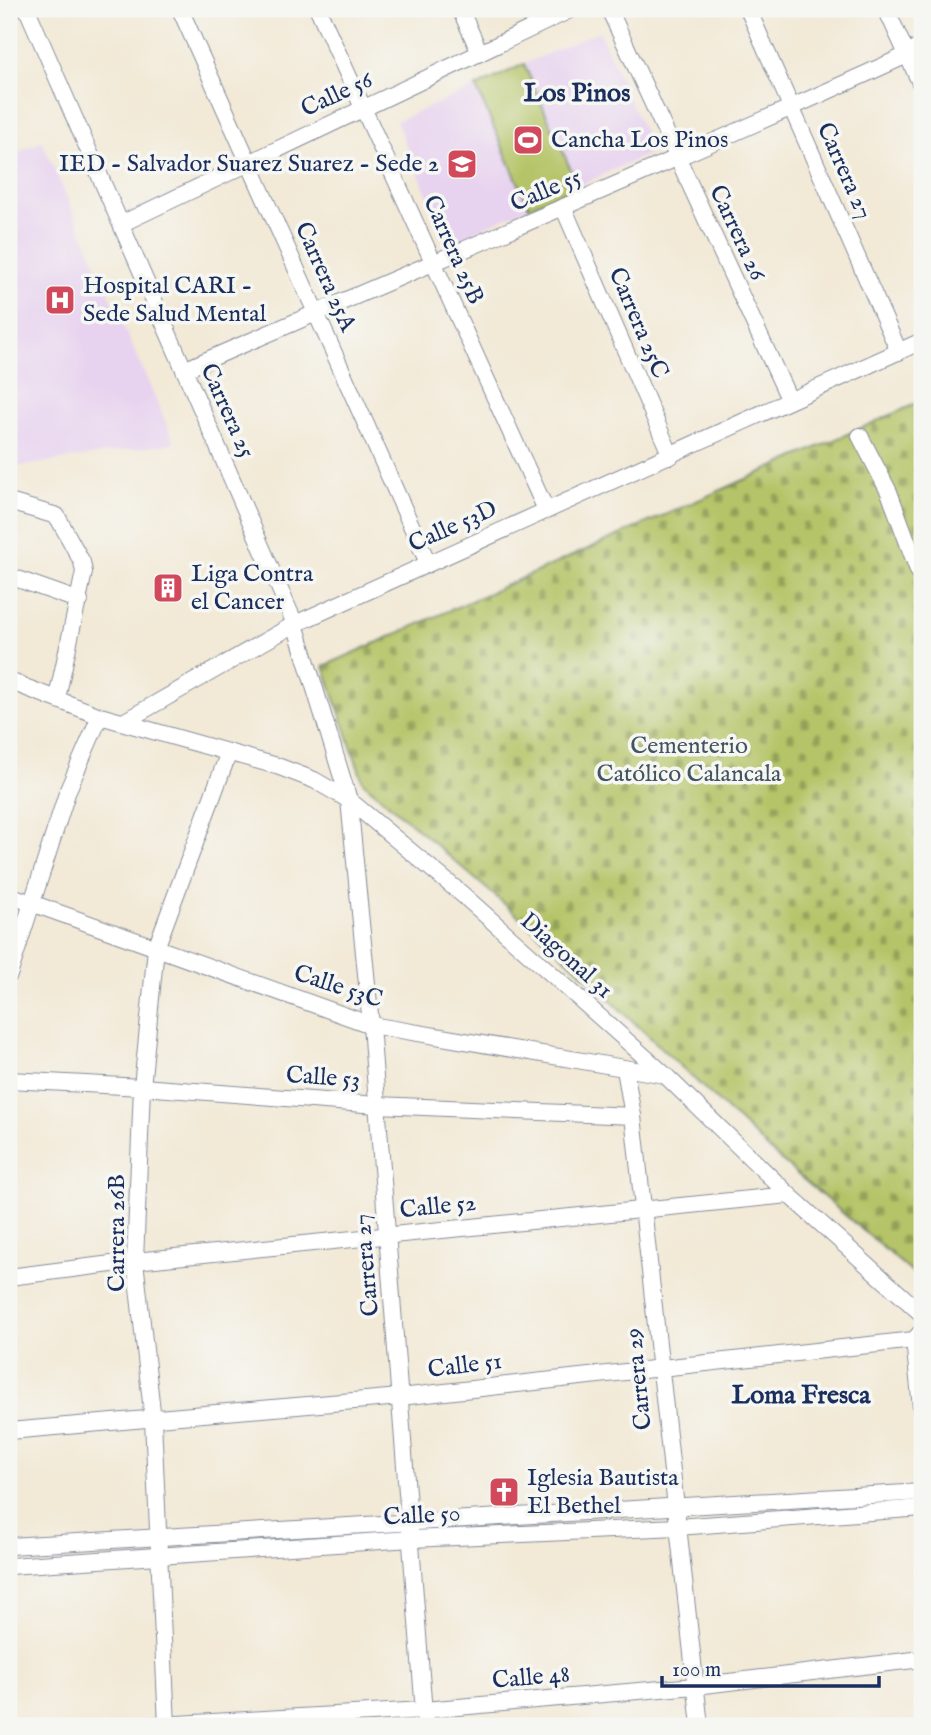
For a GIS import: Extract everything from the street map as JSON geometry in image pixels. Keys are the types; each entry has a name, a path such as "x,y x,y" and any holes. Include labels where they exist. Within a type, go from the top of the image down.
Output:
{"street":[{"name":"Carrera 25","path":"27,9 295,624 349,800"},
{"name":"Carrera 25A","path":"180,9 428,563"},
{"name":"Carrera 25B","path":"318,9 546,510"},
{"path":"460,9 480,53"},
{"name":"Calle 56","path":"121,224 572,9"},
{"name":"Carrera 26","path":"608,9 789,399"},
{"name":"Carrera 27","path":"748,9 899,352"},
{"path":"886,9 922,87"},
{"name":"Calle 55","path":"184,370 433,262 564,209 792,108 907,55 922,45"},
{"name":"Carrera 25C","path":"564,209 671,456"},
{"name":"Calle 53D","path":"125,721 295,624 922,341"},
{"path":"860,436 889,492 922,581"},
{"path":"9,502 52,514 61,522 82,562 79,601 57,698"},
{"path":"9,576 79,601"},
{"path":"9,681 100,716 125,721"},
{"path":"9,975 68,790 100,716"},
{"name":"Diagonal 31","path":"125,721 314,780 349,800 463,895 665,1075 789,1195 922,1314"},
{"name":"Carrera 26B","path":"167,1726 153,1420 135,1261 142,1087 156,948 229,752"},
{"name":"Carrera 27","path":"349,800 371,1025 424,1718"},
{"name":"Calle 53C","path":"9,895 371,1025 665,1075"},
{"name":"Carrera 29","path":"625,1069 644,1210 700,1726"},
{"name":"Calle 53","path":"9,1080 377,1105 633,1116"},
{"name":"Calle 52","path":"9,1277 135,1261 789,1195"},
{"path":"918,1336 922,1417"},
{"name":"Calle 51","path":"9,1431 400,1396 918,1336"},
{"name":"Calle 50","path":"9,1546 922,1492"},
{"name":"Calle 50","path":"9,1566 160,1558 411,1539 678,1527 922,1508"},
{"name":"Calle 48","path":"143,1726 424,1718 922,1659"}],"shaded area":[{"path":"599,31 653,152 578,186 524,64"},
{"name":"IED - Salvador Suarez Suarez - Sede 2","path":"476,87 529,207 448,243 396,121"},
{"name":"Hospital CARI - Sede Salud Mental","path":"42,141 175,443 9,468 9,157"}],"green space":[{"name":"Cancha Los Pinos","path":"524,64 578,186 529,207 476,87"},
{"name":"Cementerio Católico Calancala","path":"922,401 922,1281 776,1156 553,946 363,782 324,666"}],"place":[{"name":"Cancha Los Pinos","path":"528,140"},
{"name":"IED - Salvador Suarez Suarez - Sede 2","path":"462,164"},
{"name":"Hospital CARI - Sede Salud Mental","path":"60,300"},
{"name":"Liga Contra el Cancer","path":"168,588"},
{"name":"Iglesia Bautista El Bethel","path":"504,1492"}],"district":[{"name":"Los Pinos","path":"577,93"},
{"name":"Loma Fresca","path":"801,1395"}]}
